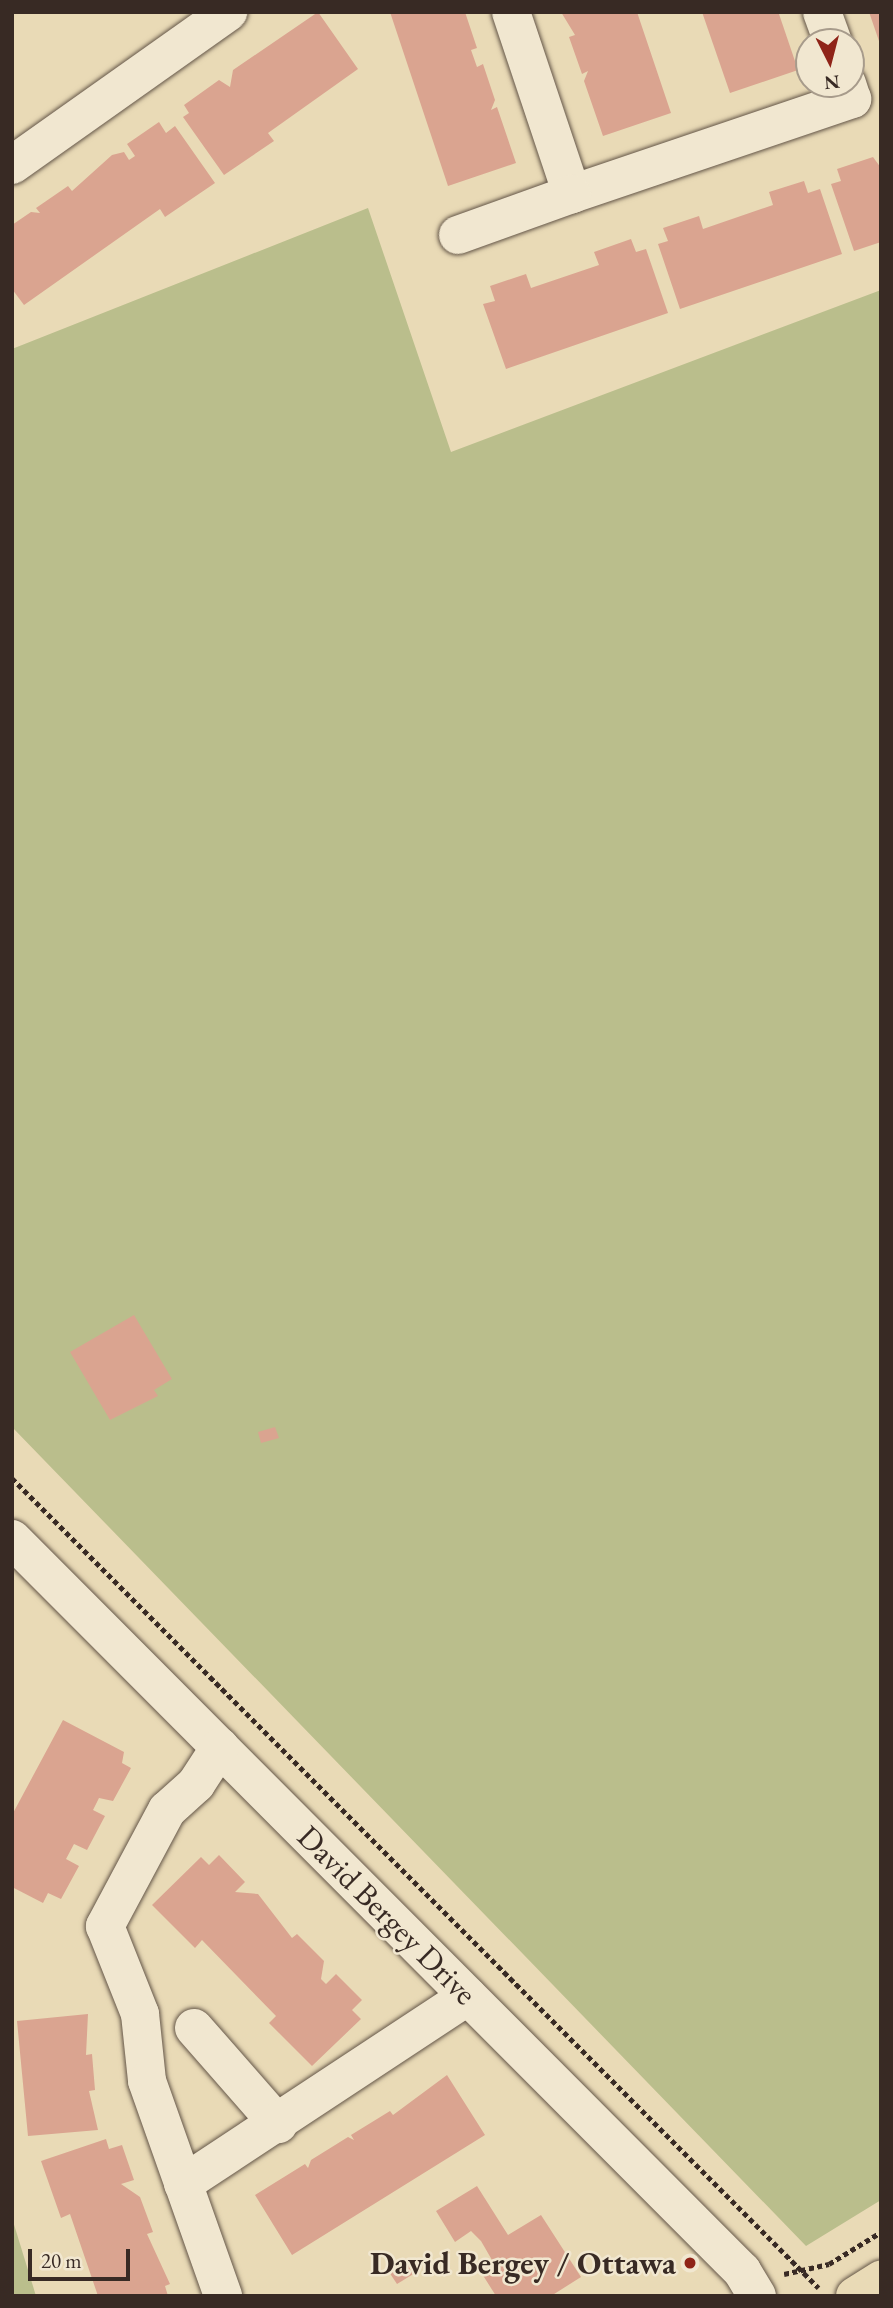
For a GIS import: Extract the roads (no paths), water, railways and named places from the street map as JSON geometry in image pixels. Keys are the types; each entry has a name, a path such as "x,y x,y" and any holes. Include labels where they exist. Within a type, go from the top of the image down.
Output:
{"main road":[{"path":"855,2296 881,2280"}],"street":[{"path":"12,165 228,12"},
{"path":"511,12 572,194"},
{"path":"458,235 838,98"},
{"name":"David Bergey Drive","path":"12,1539 742,2271 771,2284"},
{"path":"220,1747 196,1784 167,1810 105,1926 139,2014 147,2081 223,2296"},
{"path":"183,2184 278,2124 468,1996"},
{"path":"194,2028 278,2124"}],"place":[{"name":"David Bergey / Ottawa","path":"690,2263"}]}
